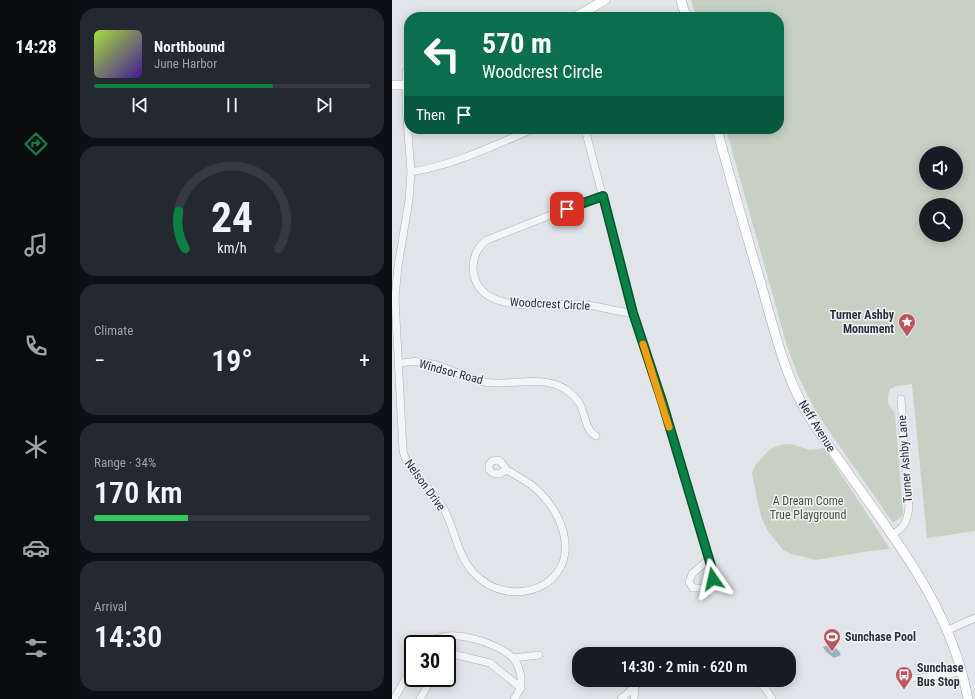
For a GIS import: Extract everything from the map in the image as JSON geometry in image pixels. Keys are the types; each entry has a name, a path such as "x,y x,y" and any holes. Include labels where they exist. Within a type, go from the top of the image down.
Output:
{"main road":[{"path":"585,12 605,0"},
{"path":"681,0 685,12"},
{"path":"392,85 404,85"},
{"name":"Neff Avenue","path":"718,134 775,332 791,380 803,405 819,432 892,535 927,589 948,630 962,672 968,699"}],"street":[{"name":"Nelson Drive","path":"409,134 411,172 395,298 402,448 409,466 432,491 444,508 462,556 474,574 483,581 497,588 512,592 525,591 541,586 555,575 564,554 564,536 558,517 546,500 530,484 507,470"},
{"path":"411,172 431,169 453,162 521,134"},
{"path":"586,134 633,313 662,401 709,559"},
{"name":"Woodcrest Circle","path":"603,196 490,238 481,245 476,254 473,265 475,278 482,291 502,302 529,306 583,305 633,313"},
{"name":"Windsor Road","path":"399,364 409,362 426,363 489,382 503,383 541,381 556,385 570,393 578,402 590,431 596,436"},
{"name":"Turner Ashby Lane","path":"892,535 900,530 907,520 909,508 901,399"},
{"path":"948,630 975,618"},
{"path":"456,636 479,640 500,648 513,658 521,674 521,688 514,699"},
{"path":"456,655 490,664 521,688"},
{"path":"513,658 539,655"},
{"path":"908,678 920,678 962,672"},
{"path":"394,699 404,682"},
{"path":"420,699 427,687"},
{"path":"621,699 635,687"},
{"path":"634,699 635,687"},
{"path":"764,687 772,699"}],"green space":[{"path":"691,0 975,0 975,531 927,538 912,384 897,386 890,389 888,396 890,407 895,413 903,515 893,523 816,412 799,378 787,346 727,134 784,134 784,12 695,12"},
{"name":"A Dream Come True Playground","path":"791,444 810,450 824,448 890,549 816,560 792,554 783,550 768,531 762,519 752,473 756,464 770,449 780,445"}],"water":[{"name":"Sunchase Pool","path":"830,644 839,651 841,655 834,658 826,652 823,647"}],"slow traffic":[{"path":"643,344 669,427"}],"place":[{"name":"Turner Ashby Monument","path":"907,337"},
{"name":"Sunchase Pool","path":"832,652"},
{"name":"Sunchase Bus Stop","path":"904,690"}],"route":[{"path":"567,209 603,196 633,313 662,401 712,569 713,579"}]}
